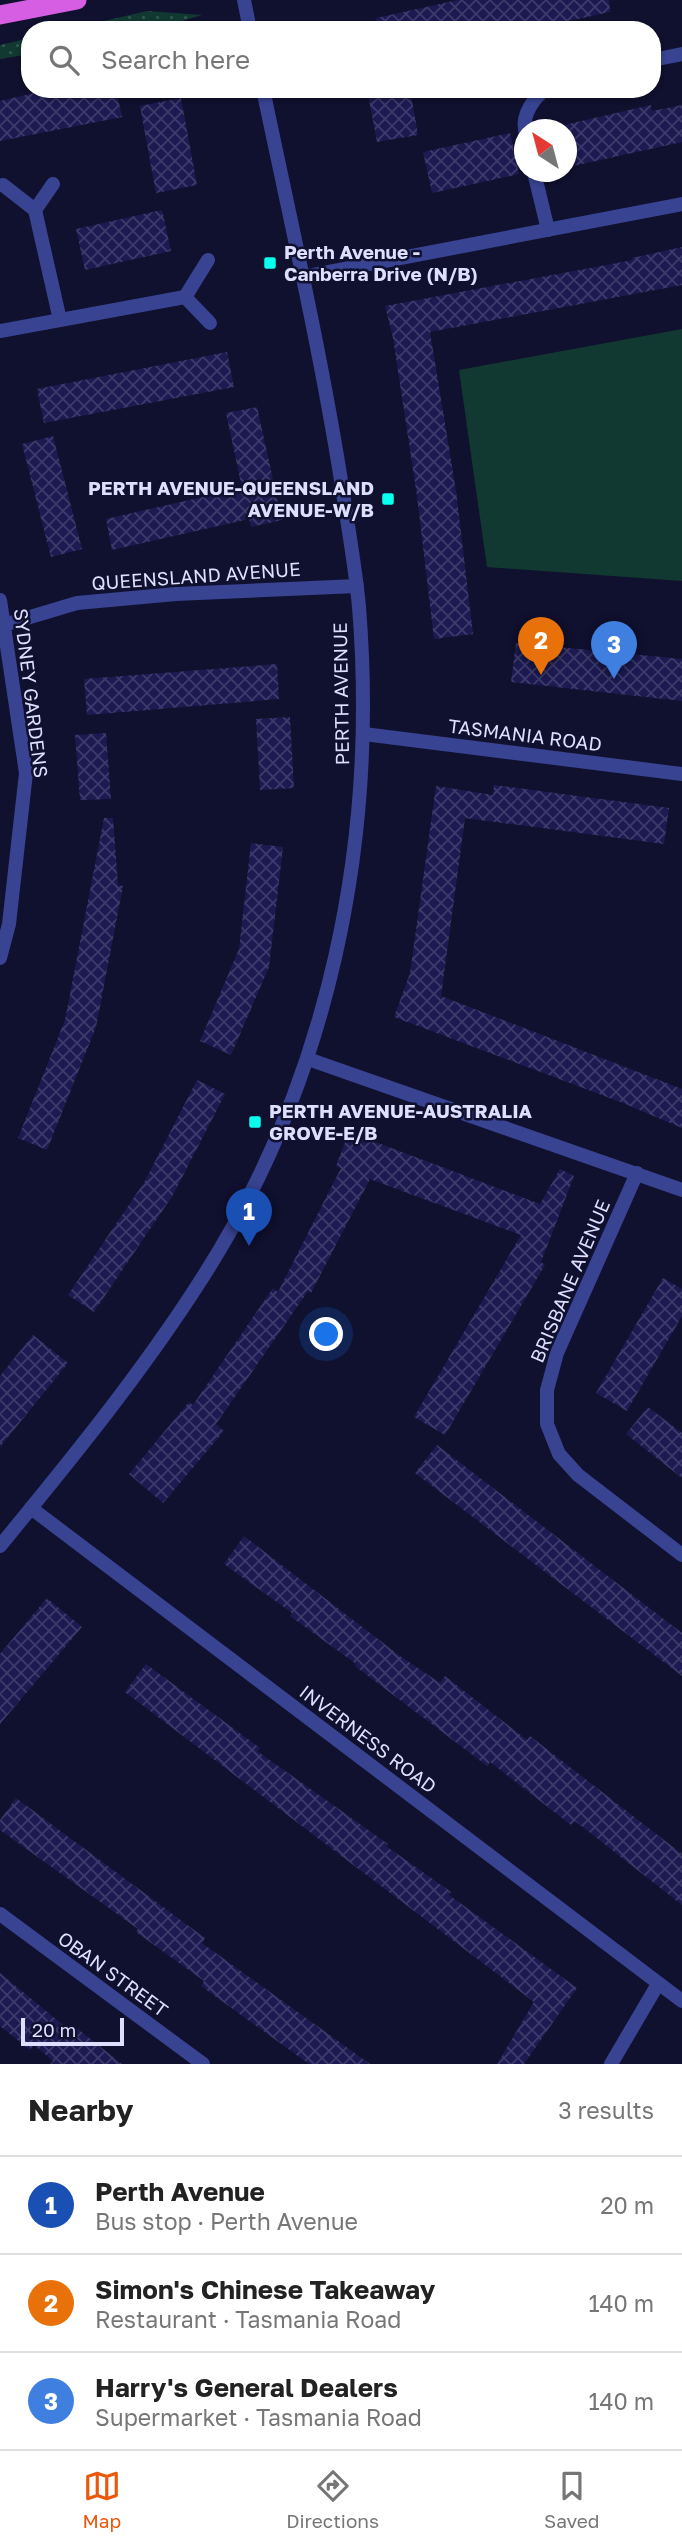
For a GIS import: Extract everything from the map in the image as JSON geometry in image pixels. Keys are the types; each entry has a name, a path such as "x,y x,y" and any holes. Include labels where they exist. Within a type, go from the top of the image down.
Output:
{"highway":[{"path":"0,15 77,0"}],"street":[{"path":"244,0 248,21"},
{"path":"661,58 682,54"},
{"name":"PERTH AVENUE","path":"0,1546 200,1282 257,1178 307,1059 350,892 360,813 364,734 357,586 334,433 265,98"},
{"path":"526,119 534,98"},
{"path":"536,182 548,230"},
{"path":"35,210 53,184"},
{"path":"4,185 35,210 60,320"},
{"path":"302,277 682,204"},
{"path":"0,331 185,297 208,260"},
{"path":"185,297 210,323"},
{"name":"QUEENSLAND AVENUE","path":"3,625 77,603 176,594 357,586"},
{"name":"SYDNEY GARDENS","path":"0,600 26,773 9,924 0,958"},
{"name":"TASMANIA ROAD","path":"364,734 682,775"},
{"path":"307,1059 682,1190"},
{"name":"BRISBANE AVENUE","path":"638,1173 557,1353 547,1390 547,1424 559,1454 578,1475 682,1555"},
{"name":"INVERNESS ROAD","path":"31,1508 682,2001"},
{"name":"OBAN STREET","path":"0,1914 203,2064"},
{"path":"611,2064 658,1984"}],"green space":[{"path":"147,11 202,15 182,21 104,21"},
{"path":"21,40 21,56 0,59 0,45"},
{"path":"682,329 682,581 487,567 459,370"}],"building":[{"path":"458,0 609,0 610,12 569,21 376,21 376,18"},
{"path":"21,96 118,98 122,117 0,141 0,101"},
{"path":"181,98 197,185 156,193 140,106"},
{"path":"369,98 412,98 418,135 377,142"},
{"path":"651,105 652,111 682,105 682,142 577,165 577,122"},
{"path":"510,133 514,151 514,175 432,193 423,152"},
{"path":"162,210 171,251 85,270 76,229"},
{"path":"682,247 682,285 430,332 456,491 473,634 434,639 417,496 393,338 385,306 633,260 632,258"},
{"path":"227,352 234,387 44,423 37,389"},
{"path":"257,407 282,520 251,527 249,519 112,550 106,519 242,488 226,413"},
{"path":"53,436 82,549 51,557 22,444"},
{"path":"516,643 682,659 682,701 511,682"},
{"path":"277,664 279,699 87,715 84,679"},
{"path":"290,717 294,788 260,790 256,719"},
{"path":"106,733 111,799 80,800 75,735"},
{"path":"494,785 669,808 664,844 465,818 441,996 682,1089 682,1128 623,1103 394,1017 410,973 436,786 493,795"},
{"path":"104,818 113,818 118,885 123,886 96,1027 47,1150 18,1138 65,1020"},
{"path":"251,843 283,847 269,967 231,1055 200,1041 239,949"},
{"path":"197,1080 225,1094 173,1195 94,1312 68,1295 145,1181"},
{"path":"349,1132 540,1204 560,1169 574,1176 541,1262 545,1265 445,1435 414,1417 521,1235 370,1179 311,1293 308,1291 216,1424 224,1431 163,1503 129,1474 189,1402 193,1405 273,1288 278,1292 341,1168 336,1166"},
{"path":"663,1278 682,1289 682,1316 627,1411 596,1393"},
{"path":"33,1335 68,1363 0,1447 0,1376"},
{"path":"648,1407 682,1433 682,1478 626,1434"},
{"path":"437,1445 682,1633 682,1676 415,1473"},
{"path":"244,1536 400,1656 440,1683 445,1676 527,1740 530,1736 682,1854 682,1905 575,1821 571,1825 490,1762 487,1766 290,1616 292,1613 224,1564"},
{"path":"47,1598 82,1627 0,1724 0,1654"},
{"path":"146,1664 260,1748 257,1751 388,1844 386,1846 451,1892 449,1895 577,1988 524,2064 497,2064 534,2002 125,1692"},
{"path":"16,1798 205,1938 202,1943 370,2064 309,2064 201,1986 204,1981 136,1932 138,1929 0,1830 0,1820"},
{"path":"0,1973 74,2034 78,2029 122,2064 50,2064 53,2061 34,2045 30,2050 0,2026"}],"place":[{"name":"Perth Avenue - Canberra Drive (N/B)","path":"270,263"},
{"name":"PERTH AVENUE-QUEENSLAND AVENUE-W/B","path":"388,499"},
{"name":"Simon's Chinese Takeaway","path":"541,675"},
{"name":"Harry's General Dealers","path":"614,679"},
{"name":"PERTH AVENUE-AUSTRALIA GROVE-E/B","path":"255,1122"},
{"name":"Perth Avenue","path":"249,1246"}]}
